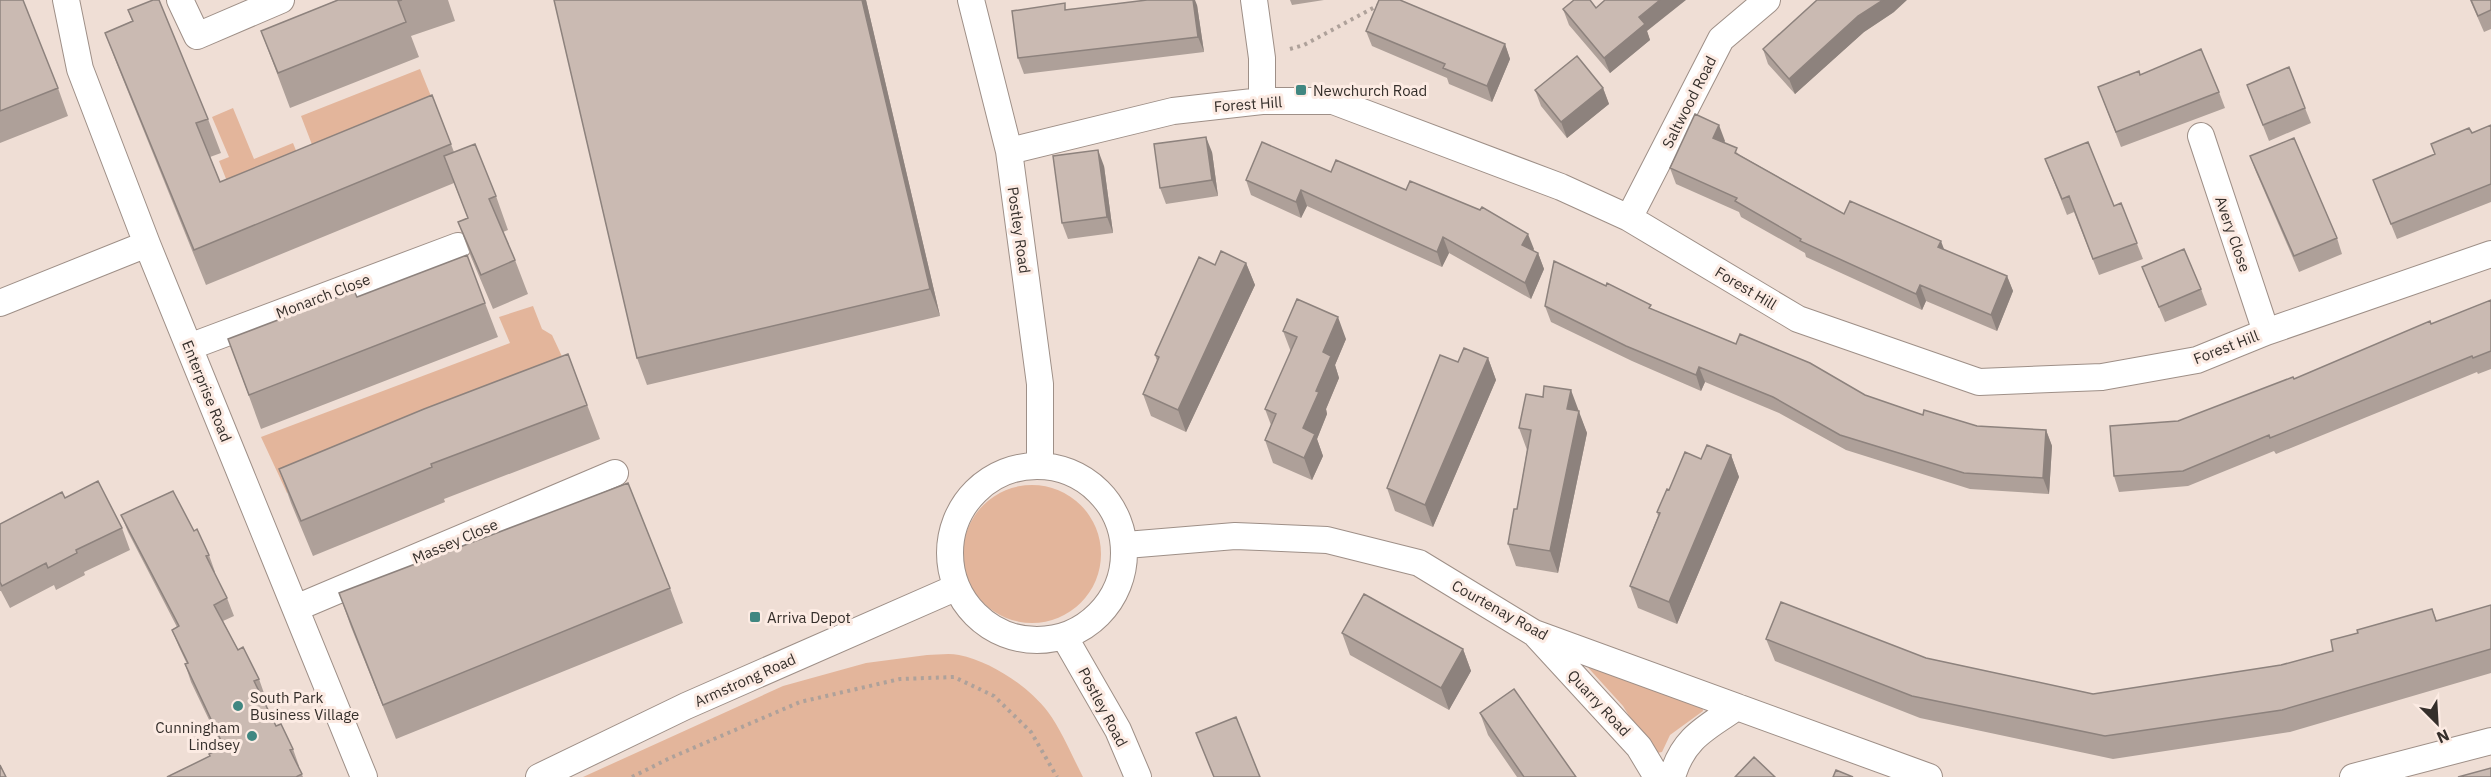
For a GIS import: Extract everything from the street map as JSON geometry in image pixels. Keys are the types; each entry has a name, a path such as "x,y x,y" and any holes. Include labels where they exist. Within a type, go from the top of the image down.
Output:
{"street":[{"name":"Enterprise Road","path":"66,0 80,69 147,244 364,777"},
{"path":"180,0 197,36 281,0"},
{"name":"Postley Road","path":"971,0 1009,151 1040,384 1040,465"},
{"path":"1254,0 1262,58 1262,101"},
{"name":"Saltwood Road","path":"1629,218 1721,39 1767,0"},
{"name":"Forest Hill","path":"1009,151 1173,111 1262,101 1333,101 1561,187 1629,218 1798,319 1979,382 2112,376 2197,360 2266,332 2491,254"},
{"name":"Avery Close","path":"2200,136 2266,332"},
{"path":"0,303 147,244"},
{"name":"Monarch Close","path":"189,347 458,246"},
{"path":"1040,465 1058,467 1083,478 1115,511 1126,545 1119,589 1098,618 1065,638 1030,642 990,630 955,588 949,537 965,501 994,475 1040,465"},
{"name":"Massey Close","path":"296,608 615,473"},
{"name":"Courtenay Road","path":"1126,545 1234,536 1327,540 1419,563 1534,633 1929,777"},
{"name":"Armstrong Road","path":"538,777 717,692 955,588"},
{"name":"Quarry Road","path":"1534,633 1640,747 1657,777"},
{"name":"Postley Road","path":"1065,638 1118,730 1138,777"},
{"path":"1672,777 1678,758 1697,734 1737,707"},
{"path":"2353,777 2491,741"}],"path":[{"path":"1262,58 1304,45 1388,0"},
{"path":"632,777 670,758 800,702 900,679 954,677 994,696 1030,732 1057,777"}],"shaded area":[{"path":"420,69 441,121 321,168 301,116"},
{"path":"233,108 254,159 293,143 307,178 230,189 219,161 229,157 212,117"},
{"path":"533,306 542,329 552,335 573,380 287,493 261,437 510,343 499,317"},
{"path":"1032,485 1058,490 1081,505 1096,528 1101,554 1096,580 1081,603 1058,618 1032,623 1006,618 983,603 968,580 963,554 968,528 983,505 1006,490"},
{"path":"955,654 971,658 996,669 1020,684 1040,702 1053,719 1083,777 583,777 783,686 866,663 927,655"},
{"path":"1583,662 1702,701 1703,711 1670,735 1662,752 1652,754 1623,706"}],"building":[{"path":"0,0 23,0 58,88 0,111"},
{"path":"153,0 159,0 208,119 196,123 220,182 432,95 451,144 194,250 105,33 133,21 128,10"},
{"path":"338,0 402,0 398,1 406,22 278,73 261,31"},
{"path":"554,0 862,0 930,289 637,358"},
{"path":"1147,0 1193,0 1198,37 1018,58 1012,11 1065,3 1065,10"},
{"path":"1379,0 1400,0 1505,44 1487,86 1443,68 1445,64 1366,31"},
{"path":"1574,0 1590,0 1596,8 1605,0 1660,0 1639,17 1645,24 1604,58 1563,9"},
{"path":"1817,0 1883,0 1858,16 1789,79 1763,49"},
{"path":"2471,0 2491,0 2491,10 2478,16"},
{"path":"2201,49 2219,92 2116,132 2098,87 2139,71 2140,75"},
{"path":"1577,56 1603,88 1561,122 1535,90"},
{"path":"2289,67 2305,108 2263,125 2247,85"},
{"path":"1695,114 1719,125 1713,138 1737,148 1735,153 1844,214 1850,201 1941,241 1938,247 2007,276 1991,315 1920,285 1916,294 1800,241 1801,239 1735,201 1737,198 1670,168"},
{"path":"2491,125 2491,184 2391,224 2373,180 2435,154 2431,144 2469,128 2472,133"},
{"path":"1206,137 1212,180 1160,188 1154,144"},
{"path":"2294,138 2337,238 2294,256 2250,156"},
{"path":"1262,142 1331,172 1336,160 1406,190 1410,181 1480,210 1482,207 1528,234 1522,245 1538,253 1525,283 1443,237 1437,252 1301,190 1296,202 1246,180"},
{"path":"2088,142 2114,206 2121,203 2137,243 2093,259 2069,196 2062,199 2045,159"},
{"path":"475,144 496,196 489,199 515,260 481,275 458,222 468,218 444,156"},
{"path":"1098,150 1107,217 1062,223 1053,156"},
{"path":"2184,249 2201,289 2159,307 2142,267"},
{"path":"1221,251 1246,263 1178,410 1143,394 1159,357 1155,355 1199,257 1215,265"},
{"path":"467,255 485,303 249,395 228,339 354,291 357,297"},
{"path":"1554,261 1606,286 1607,283 1651,305 1649,308 1736,344 1740,334 1810,363 1865,395 1923,415 1924,410 1977,426 2046,430 2043,478 1964,473 1840,435 1773,397 1699,367 1696,375 1626,346 1545,306"},
{"path":"1297,299 1338,317 1323,352 1331,356 1316,391 1319,392 1303,428 1315,434 1304,458 1265,440 1276,414 1265,409 1297,337 1283,331"},
{"path":"2491,300 2491,351 2473,358 2472,356 2270,438 2269,435 2183,471 2114,476 2110,426 2178,421 2293,377 2294,379 2430,321 2431,324"},
{"path":"1464,348 1488,358 1425,505 1387,488 1440,355 1458,362"},
{"path":"568,354 587,405 431,464 432,467 301,521 279,469 424,409"},
{"path":"1544,386 1571,390 1567,409 1579,411 1550,551 1508,544 1514,509 1517,509 1531,430 1519,428 1526,394 1543,397"},
{"path":"1707,445 1731,455 1669,602 1630,586 1660,513 1657,512 1685,452 1701,459"},
{"path":"98,481 122,528 76,550 77,553 48,568 46,563 2,586 0,582 0,524 62,492 65,498"},
{"path":"628,483 670,588 383,705 339,593"},
{"path":"173,491 194,531 197,529 209,555 206,556 227,598 214,605 238,650 243,647 259,679 254,681 276,726 281,724 293,749 290,750 302,774 296,777 167,777 224,747 185,664 188,663 172,630 179,626 121,515"},
{"path":"1364,594 1463,649 1441,688 1342,633"},
{"path":"1781,602 1926,658 2093,694 2281,665 2333,651 2331,640 2358,633 2357,630 2432,609 2436,621 2491,605 2491,649 2282,710 2105,736 1912,696 1766,639"},
{"path":"1514,689 1576,777 1524,777 1480,713"},
{"path":"1236,717 1260,777 1214,777 1196,733"},
{"path":"1754,757 1775,777 1735,777"},
{"path":"0,765 6,777 0,777"},
{"path":"2491,768 2491,777 2458,777"},
{"path":"1836,770 1853,777 1833,777"}],"place":[{"name":"Newchurch Road","path":"1301,90"},
{"name":"Arriva Depot","path":"755,617"},
{"name":"South Park Business Village","path":"238,706"},
{"name":"Cunningham Lindsey","path":"252,736"}]}
